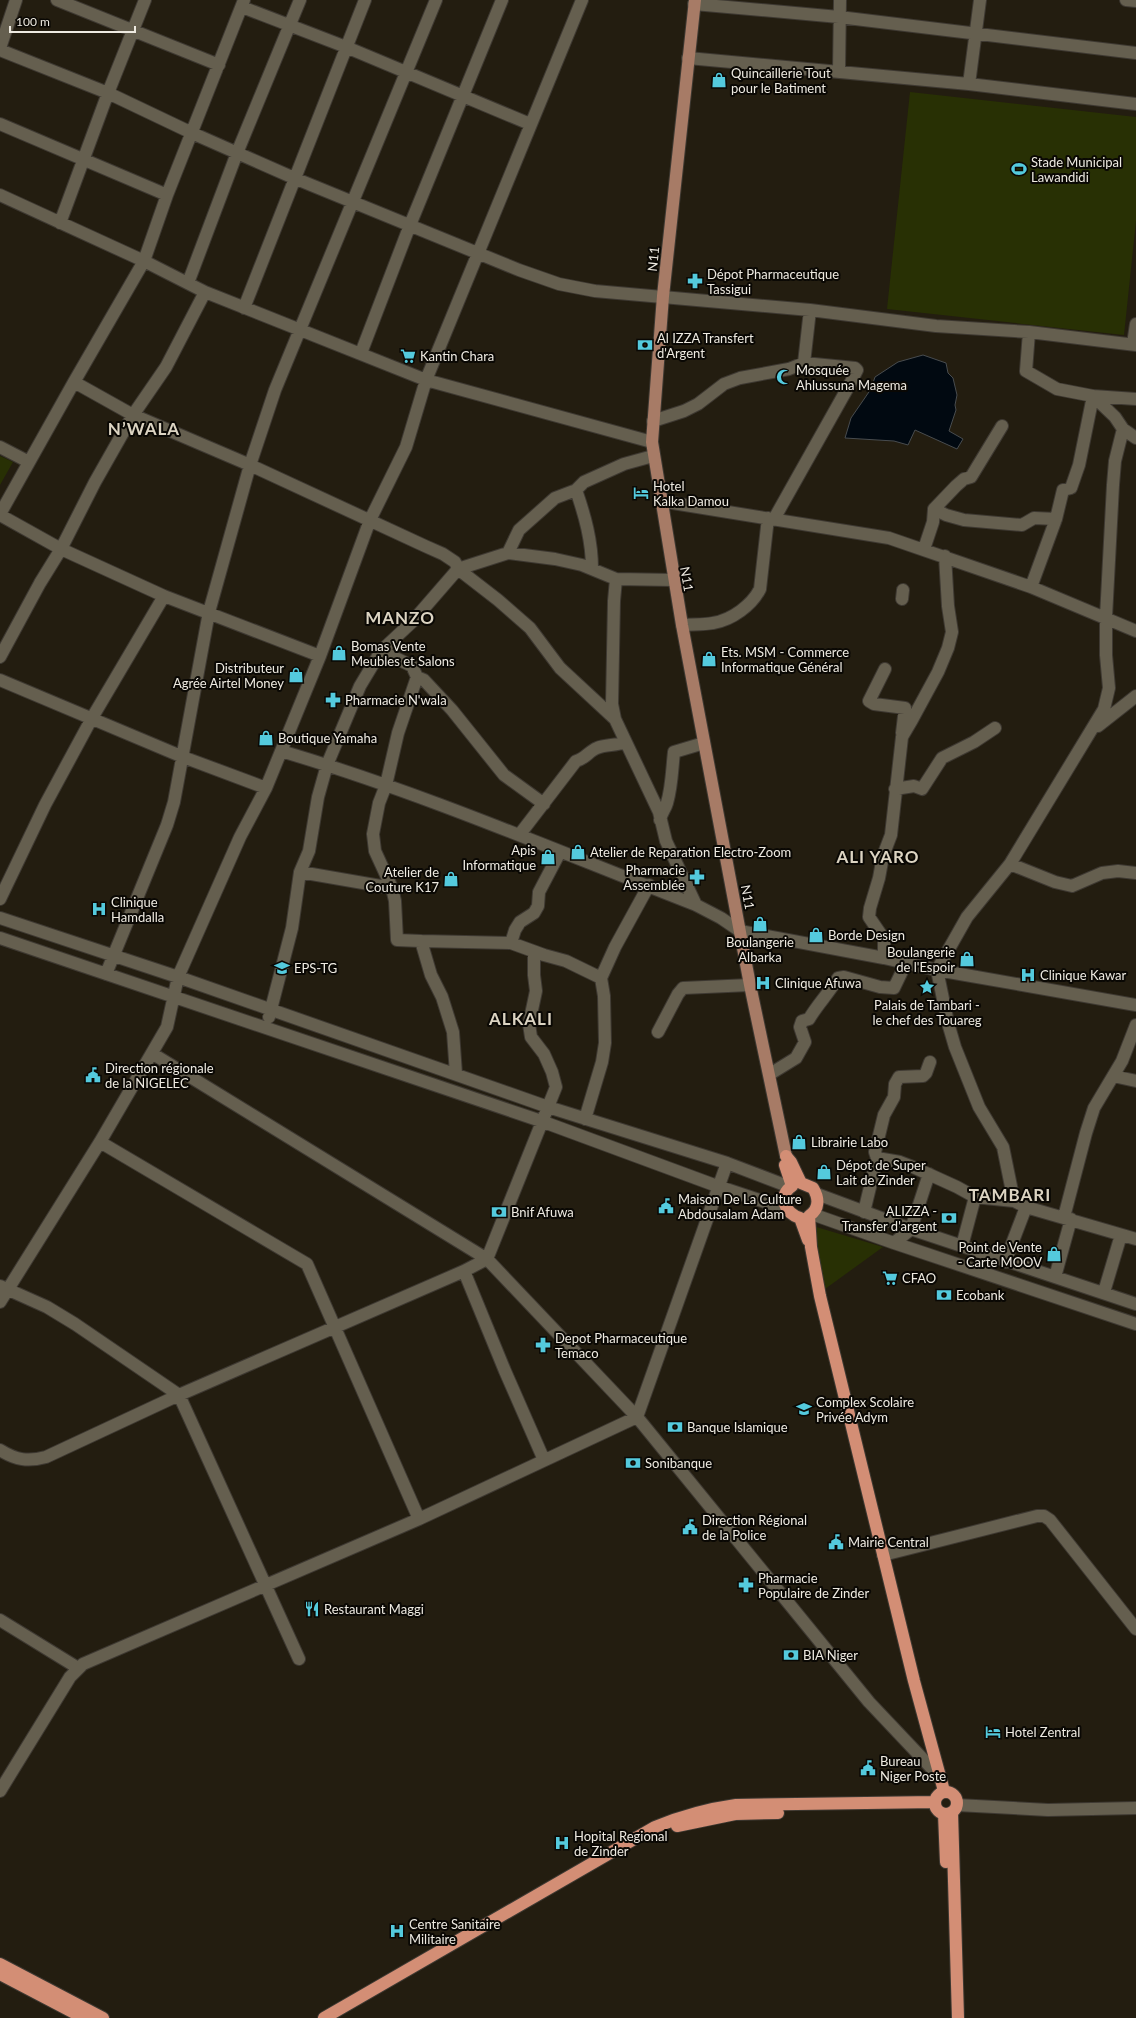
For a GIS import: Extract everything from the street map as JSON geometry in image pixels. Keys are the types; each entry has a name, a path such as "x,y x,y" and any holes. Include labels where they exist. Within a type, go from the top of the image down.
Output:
{"highway":[{"path":"786,1156 791,1162 794,1186 784,1198 786,1209 792,1215 807,1216"},
{"path":"794,1186 813,1188 817,1194 818,1204 807,1216 820,1296 883,1555 944,1791"},
{"path":"944,1791 954,1795 945,1808 951,2018"},
{"path":"944,1791 939,1794 945,1808 958,2018"},
{"path":"339,2018 400,1979 655,1827 682,1816 711,1808 736,1805 945,1808"},
{"path":"0,1964 103,2018"},
{"path":"0,1974 84,2018"},
{"path":"324,2018 400,1979"}],"main road":[{"name":"N11","path":"694,2 664,296 653,421 653,456 704,743 750,985 770,1074 786,1156"}],"street":[{"path":"16,0 0,49 108,93 237,154 542,278 577,288 810,310 936,326 1029,332 1135,344 1136,324"},
{"path":"57,0 219,66"},
{"path":"60,223 85,160 108,93 145,0"},
{"path":"188,283 237,154 300,0"},
{"path":"244,308 365,0"},
{"path":"106,974 167,825 174,802 209,612 250,465 275,390 302,329 352,201 436,0"},
{"path":"361,353 410,225 502,0"},
{"path":"0,1302 3,1288 100,1142 153,1054 167,1027 178,977 240,837 266,788 320,656 370,520 406,447 426,380 582,0"},
{"path":"839,71 840,0"},
{"path":"969,84 980,0"},
{"path":"1126,0 1136,1"},
{"path":"320,656 209,612 164,596 61,549 0,514 144,261 167,195 219,66 242,2 290,26 346,47 530,124"},
{"path":"694,2 839,17 1136,53"},
{"path":"688,58 969,84 1136,104"},
{"path":"0,124 167,195"},
{"path":"0,195 144,261 205,292 302,329 426,380 652,442"},
{"path":"0,657 40,583 61,549 95,482 133,415 166,367 205,292"},
{"path":"804,363 810,310"},
{"path":"1029,332 1026,371 1057,389 1093,396 1136,400"},
{"path":"653,421 684,411 698,404 724,384 740,378 788,369 804,363 849,366 856,370 771,518 760,589 757,596 748,606 714,623 682,625"},
{"path":"74,382 133,415 250,465 443,554 530,628 560,668 615,719"},
{"path":"1093,396 1115,417 1123,429 1136,438"},
{"path":"1031,587 1056,519 1063,490 1071,488 1079,465 1093,396"},
{"path":"924,549 933,522 934,509 964,479 971,477 1002,426"},
{"path":"1014,1201 1003,1148 979,1107 955,1047 948,1023 937,970 967,917 1010,864 1093,730 1104,709 1109,688 1106,656 1106,617 1115,462 1123,429"},
{"path":"0,447 29,462"},
{"path":"508,553 519,530 555,498 576,490 584,482 624,464 653,456"},
{"path":"576,490 582,507 591,544 592,569"},
{"path":"660,501 864,532 889,538 945,556 1031,587 1106,617 1136,631"},
{"path":"934,509 946,515 964,520 1022,525 1034,518 1056,519"},
{"path":"267,1027 292,928 300,872 309,851 318,797 327,765 344,728 360,686 381,651 412,622 458,568 508,553 555,558 592,569 616,579 674,580"},
{"path":"902,737 927,693 948,648 952,632 948,606 945,556"},
{"path":"616,579 614,601 612,704 615,719 658,812 666,841 696,905"},
{"path":"0,899 45,805 92,718 164,596"},
{"path":"381,651 412,666 417,677 424,680 452,710 504,775 544,804"},
{"path":"884,958 884,939 869,917 883,856 891,834 904,708 874,704 869,701 885,669"},
{"path":"417,677 398,733 386,785 379,803 374,842 378,860 392,888 395,901 398,940 511,943 534,952 566,961 601,978"},
{"path":"0,680 182,757 266,788"},
{"path":"1093,730 1136,696"},
{"path":"895,789 914,786 922,789 942,758 974,742 994,728"},
{"path":"520,834 576,761 582,759 596,748 625,742"},
{"path":"660,820 662,810 667,804 670,790 674,752 704,743"},
{"path":"281,751 386,785 520,834 560,852 649,885 696,905 721,918 740,931 884,958 937,970 1136,1005"},
{"path":"511,943 515,930 520,922 534,913 538,906 539,892 560,852"},
{"path":"1010,864 1055,882 1072,886 1102,873 1118,871 1136,873"},
{"path":"300,872 392,888"},
{"path":"585,1119 602,1062 605,1042 604,996 601,978 615,947 649,885"},
{"path":"0,918 178,977 548,1107 727,1163 794,1186"},
{"path":"0,938 173,997 267,1027 541,1121 717,1186 786,1209"},
{"path":"421,941 431,975 442,997 453,1032 456,1074"},
{"path":"0,1450 12,1457 25,1461 46,1457 179,1395 336,1328 464,1271 487,1259 541,1121 548,1107 556,1082 544,1054 531,1037 529,1024 536,991 534,952"},
{"path":"770,1074 796,1058 805,1042 800,1027 802,1021 809,1019 838,978 844,977 880,987 894,988 906,963"},
{"path":"658,1032 678,994 683,988 750,985"},
{"path":"1056,1277 1086,1133 1094,1108 1122,1061 1136,1025"},
{"path":"153,1054 487,1259 637,1417 869,1702 940,1777"},
{"path":"864,1212 877,1158 875,1152 884,1115 894,1098 895,1084 899,1077 923,1076 926,1073 930,1062"},
{"path":"1113,1076 1136,1081"},
{"path":"100,1142 307,1264 419,1519"},
{"path":"877,1158 900,1162 929,1174 975,1197 1014,1201 1026,1207 1136,1239"},
{"path":"0,1791 70,1677 78,1668 91,1660 419,1519 637,1417 717,1186 727,1163"},
{"path":"894,1243 911,1230 929,1174"},
{"path":"817,1194 911,1230 962,1246 1005,1262 1104,1292 1136,1304"},
{"path":"962,1246 975,1197"},
{"path":"1005,1262 1026,1207"},
{"path":"807,1216 894,1243 1136,1324"},
{"path":"1104,1292 1121,1235"},
{"path":"464,1271 505,1371 544,1460"},
{"path":"3,1288 47,1307 64,1317 179,1395 267,1585 299,1659"},
{"path":"883,1555 1038,1516 1044,1516 1050,1520 1136,1629"},
{"path":"0,1620 78,1668"},
{"path":"945,1808 1048,1810 1136,1808"}],"green space":[{"name":"Stade Municipal Lawandidi","path":"910,92 1136,117 1136,221 1124,335 887,309"},
{"path":"0,456 13,462 0,485"},
{"path":"813,1226 883,1247 825,1289"}],"shaded area":[{"path":"923,355 946,363 948,373 953,378 957,395 955,405 956,410 949,431 963,439 957,449 915,430 908,445 894,441 845,438 851,418 871,389 875,377 898,362"}],"place":[{"name":"Quincaillerie Tout pour le Batiment","path":"719,80"},
{"name":"Stade Municipal Lawandidi","path":"1019,169"},
{"name":"Dépot Pharmaceutique Tassigui","path":"695,281"},
{"name":"Al IZZA Transfert d'Argent","path":"645,345"},
{"name":"Kantin Chara","path":"408,356"},
{"name":"Mosquée Ahlussuna Magema","path":"784,377"},
{"name":"Hotel Kalka Damou","path":"641,493"},
{"name":"Bomas Vente Meubles et Salons","path":"339,653"},
{"name":"Ets. MSM - Commerce Informatique Général","path":"709,659"},
{"name":"Distributeur Agrée Airtel Money","path":"296,675"},
{"name":"Pharmacie N'wala","path":"333,700"},
{"name":"Boutique Yamaha","path":"266,738"},
{"name":"Atelier de Reparation Electro-Zoom","path":"578,852"},
{"name":"Apis Informatique","path":"548,857"},
{"name":"Pharmacie Assemblée","path":"697,877"},
{"name":"Atelier de Couture K17","path":"451,879"},
{"name":"Clinique Hamdalla","path":"99,909"},
{"name":"Boulangerie Albarka","path":"760,924"},
{"name":"Borde Design","path":"816,935"},
{"name":"Boulangerie de l'Espoir","path":"967,959"},
{"name":"EPS-TG","path":"282,968"},
{"name":"Clinique Kawar","path":"1028,975"},
{"name":"Clinique Afuwa","path":"763,983"},
{"name":"Palais de Tambari - le chef des Touareg","path":"927,987"},
{"name":"Direction régionale de la NIGELEC","path":"93,1075"},
{"name":"Librairie Labo","path":"799,1142"},
{"name":"Dépot de Super Lait de Zinder","path":"824,1172"},
{"name":"Maison De La Culture Abdousalam Adam","path":"666,1206"},
{"name":"Bnif Afuwa","path":"499,1212"},
{"name":"ALIZZA - Transfer d'argent","path":"949,1218"},
{"name":"Point de Vente - Carte MOOV","path":"1054,1254"},
{"name":"CFAO","path":"890,1278"},
{"name":"Ecobank","path":"944,1295"},
{"name":"Depot Pharmaceutique Temaco","path":"543,1345"},
{"name":"Complex Scolaire Privée Adym","path":"804,1409"},
{"name":"Banque Islamique","path":"675,1427"},
{"name":"Sonibanque","path":"633,1463"},
{"name":"Direction Régional de la Police","path":"690,1527"},
{"name":"Mairie Central","path":"836,1542"},
{"name":"Pharmacie Populaire de Zinder","path":"746,1585"},
{"name":"Restaurant Maggi","path":"312,1609"},
{"name":"BIA Niger","path":"791,1655"},
{"name":"Hotel Zentral","path":"993,1732"},
{"name":"Bureau Niger Poste","path":"868,1768"},
{"name":"Hopital Regional de Zinder","path":"562,1843"},
{"name":"Centre Sanitaire Militaire","path":"397,1931"}],"district":[{"name":"N’WALA","path":"144,429"},
{"name":"MANZO","path":"400,618"},
{"name":"ALI YARO","path":"878,857"},
{"name":"ALKALI","path":"521,1019"},
{"name":"TAMBARI","path":"1010,1195"}]}
